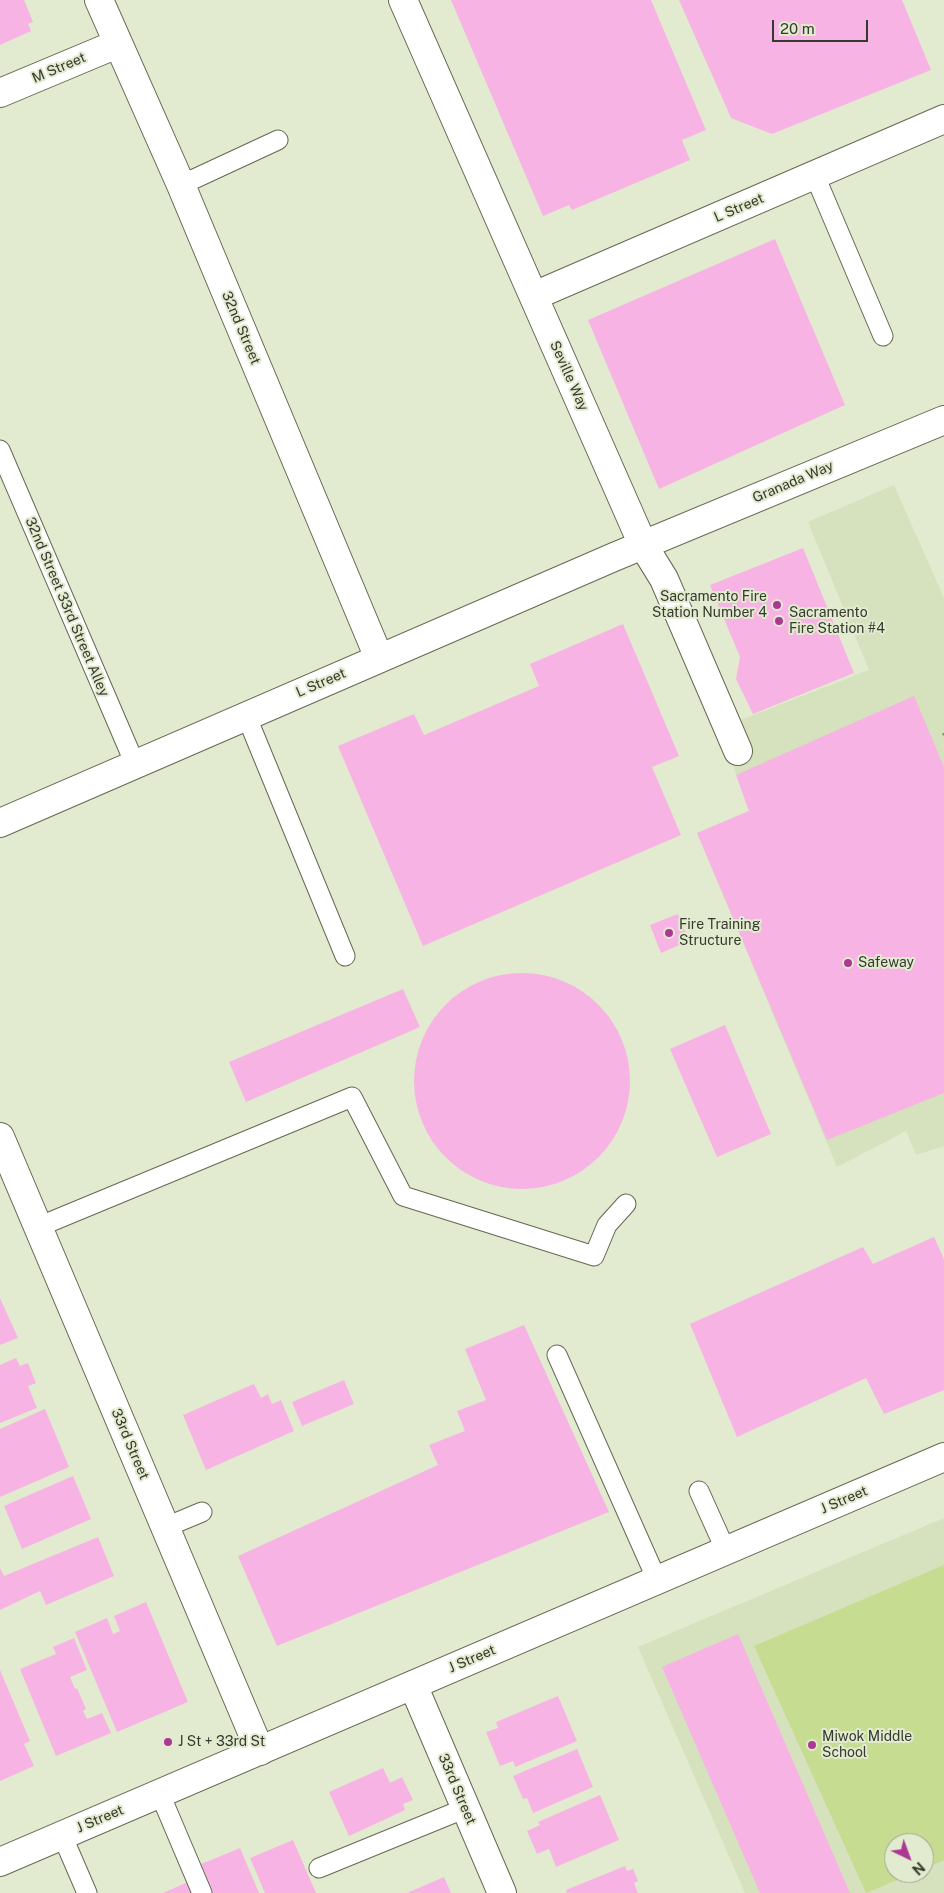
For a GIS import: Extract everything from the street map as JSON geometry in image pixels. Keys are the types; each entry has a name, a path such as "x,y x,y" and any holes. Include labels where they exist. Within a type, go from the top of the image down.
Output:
{"street":[{"name":"32nd Street","path":"98,0 181,185 379,658"},
{"name":"Seville Way","path":"403,0 643,545 664,579 738,751"},
{"name":"M Street","path":"0,93 117,44"},
{"name":"L Street","path":"534,296 944,119"},
{"name":"Granada Way","path":"643,545 944,420"},
{"name":"L Street","path":"0,823 246,715 643,545"},
{"name":"33rd Street","path":"0,1137 260,1751"},
{"name":"J Street","path":"0,1862 944,1457"},
{"name":"33rd Street","path":"413,1685 502,1893"}],"lane":[{"path":"181,185 278,140"},
{"path":"815,176 883,336"},
{"name":"32nd Street 33rd Street Alley","path":"0,450 135,764"},
{"path":"246,715 345,956"},
{"path":"38,1227 352,1097 403,1196 594,1256 607,1224 626,1204"},
{"path":"557,1355 658,1580"},
{"path":"699,1491 726,1551"},
{"path":"166,1527 202,1512"},
{"path":"160,1794 202,1893"},
{"path":"319,1868 466,1808"},
{"path":"62,1835 87,1893"}],"shaded area":[{"name":"Safeway","path":"894,485 944,598 944,1146 916,1155 906,1131 837,1167 697,833 749,811 720,728 869,670 808,522"},
{"name":"Miwok Middle School","path":"944,1518 944,1893 745,1893 638,1647"}],"green space":[{"path":"944,1565 944,1860 934,1864 934,1833 884,1833 884,1883 890,1883 866,1893 754,1646"}],"building":[{"path":"0,0 24,0 33,22 28,24 31,31 0,45"},
{"path":"451,0 651,0 706,130 682,140 690,160 572,210 569,205 543,216"},
{"path":"679,0 902,0 931,70 772,134 731,118"},
{"path":"775,239 845,405 659,489 588,320"},
{"name":"Sacramento Fire Station #4","path":"803,548 854,673 753,714 736,679 740,657 710,585"},
{"path":"623,624 679,756 652,767 681,835 423,946 338,746 414,714 424,735 539,686 530,664"},
{"name":"Safeway","path":"914,696 944,767 944,1093 827,1140 697,833 749,811 736,775"},
{"name":"Fire Training Structure","path":"678,914 689,941 661,953 650,925"},
{"path":"533,973 563,981 573,986 591,997 606,1012 622,1040 630,1070 630,1092 622,1122 606,1150 591,1165 563,1181 543,1187 511,1189 481,1181 471,1176 453,1165 438,1150 422,1122 416,1102 414,1070 422,1040 427,1030 438,1012 453,997 481,981 501,975"},
{"path":"403,989 420,1027 246,1102 229,1062"},
{"path":"725,1025 771,1134 717,1157 670,1049"},
{"path":"934,1237 944,1259 944,1390 884,1414 866,1378 737,1437 690,1324 863,1247 873,1264"},
{"path":"0,1298 18,1338 0,1345"},
{"path":"524,1325 609,1512 277,1646 238,1556 438,1465 429,1445 465,1431 457,1411 486,1400 465,1349"},
{"path":"16,1358 20,1366 28,1363 36,1383 28,1386 37,1408 0,1423 0,1365"},
{"path":"344,1380 354,1404 302,1426 292,1402"},
{"path":"254,1384 261,1398 268,1394 272,1404 281,1400 294,1431 206,1470 183,1415"},
{"path":"45,1409 69,1467 0,1497 0,1429"},
{"path":"73,1476 91,1519 22,1549 4,1506"},
{"path":"98,1537 114,1576 46,1605 40,1591 0,1610 0,1568 4,1576"},
{"path":"146,1602 188,1702 117,1732 75,1632 107,1618 113,1634 120,1631 114,1616"},
{"path":"738,1634 850,1893 760,1893 662,1667"},
{"path":"74,1638 87,1670 70,1677 86,1709 83,1711 87,1719 102,1713 111,1733 56,1756 20,1669 56,1654 53,1647"},
{"path":"0,1670 30,1741 24,1744 34,1766 0,1781"},
{"path":"558,1696 577,1741 515,1767 513,1761 500,1766 486,1732 498,1728 496,1722"},
{"path":"577,1749 593,1787 533,1813 527,1798 523,1799 513,1776"},
{"path":"383,1768 390,1783 402,1777 413,1800 403,1804 405,1810 349,1836 329,1792"},
{"path":"600,1795 619,1840 556,1867 549,1849 537,1854 527,1831 540,1825 538,1822"},
{"path":"293,1840 316,1893 265,1893 250,1858"},
{"path":"240,1848 259,1893 205,1893 194,1867"},
{"path":"625,1866 627,1871 633,1869 638,1881 634,1883 638,1893 567,1893 566,1890"},
{"path":"444,1877 451,1893 407,1893"},
{"path":"190,1881 195,1893 163,1893"}],"place":[{"name":"Sacramento Fire Station Number 4","path":"777,605"},
{"name":"Sacramento Fire Station #4","path":"779,621"},
{"name":"Fire Training Structure","path":"669,933"},
{"name":"Safeway","path":"848,963"},
{"name":"J St + 33rd St","path":"168,1742"},
{"name":"Miwok Middle School","path":"812,1745"}]}
